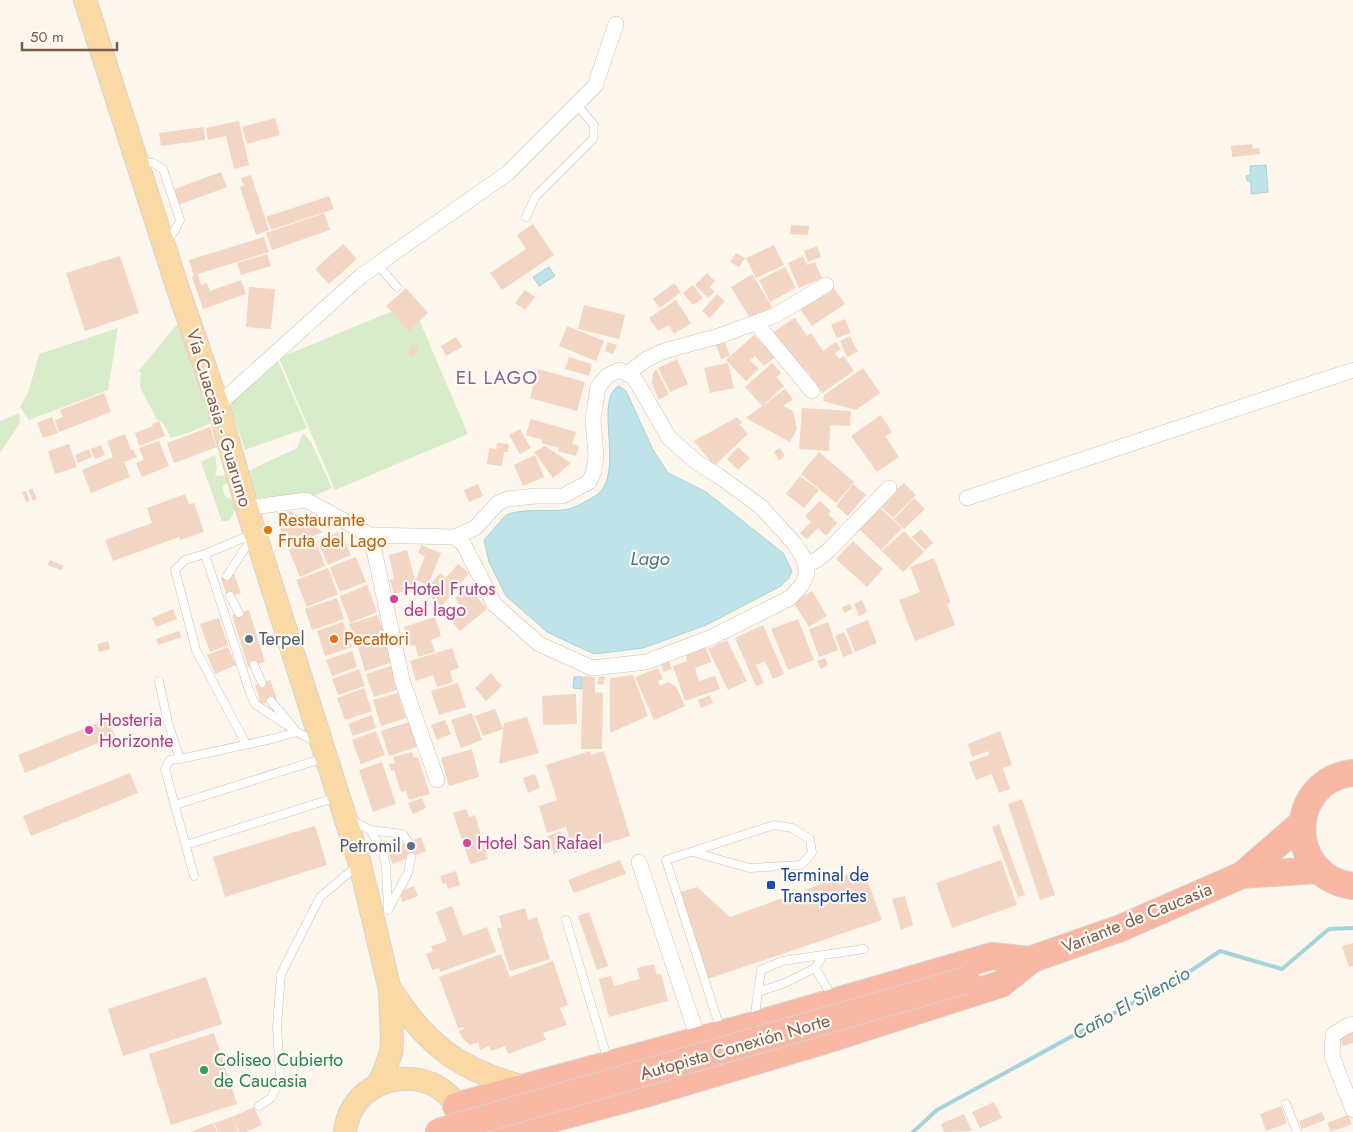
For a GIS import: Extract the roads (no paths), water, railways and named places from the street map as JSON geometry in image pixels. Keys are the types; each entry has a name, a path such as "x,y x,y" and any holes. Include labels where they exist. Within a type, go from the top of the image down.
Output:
{"highway":[{"path":"1353,773 1340,776 1321,786 1308,803 1302,823 1302,840 1313,864 1318,870 1336,881 1353,886"},
{"name":"Variante de Caucasia","path":"1031,960 1121,928 1242,875 1302,823"},
{"name":"Variante de Caucasia","path":"1242,875 1318,870"},
{"path":"456,1106 754,1026 992,956 1031,960"},
{"path":"504,1132 645,1094 823,1041 1001,984 1031,960"},
{"name":"Autopista Conexión Norte","path":"438,1132 1031,960"}],"main road":[{"name":"Vía Cuacasia - Guarumo","path":"85,0 218,405 247,508 360,864 382,918 390,990 392,1041 388,1064 377,1085"},
{"path":"390,990 406,1014 425,1036 446,1054 471,1069 498,1080 525,1087"},
{"name":"Vía Cuacasia - Guarumo","path":"392,1041 403,1062 417,1079"},
{"path":"345,1132 350,1113 357,1102 377,1085 393,1080 417,1079 435,1086 444,1092 456,1106 462,1118 465,1132"}],"street":[{"path":"218,405 361,276 508,173 595,86 616,24"},
{"path":"627,374 648,359 664,351 719,336 776,315 826,286"},
{"path":"756,323 812,391"},
{"path":"247,508 306,500 371,536 455,537 475,528 498,502 526,497 563,496 589,482 594,471 596,456 593,419 598,387 606,376 619,370 632,376 638,384 670,438 699,464 760,506 794,543 803,557 807,572 802,586 790,598 712,638 646,662 592,668 540,644 494,604 464,545 455,537"},
{"path":"967,498 1353,370"},
{"path":"805,566 829,550 889,488"},
{"path":"371,536 402,680 437,780"},
{"path":"640,862 710,1038"},
{"path":"1353,1024 1333,1035 1332,1056 1353,1110"}],"lane":[{"path":"526,217 535,197 593,139 594,125 577,104"},
{"path":"378,264 397,287"},
{"path":"246,744 196,650 175,570 185,560 205,554 255,533"},
{"path":"227,576 255,533"},
{"path":"205,554 250,694 255,704 324,752"},
{"path":"230,596 239,613"},
{"path":"254,665 262,683"},
{"path":"159,681 168,723 180,759"},
{"path":"271,701 297,732"},
{"path":"194,876 165,769 170,760 297,732"},
{"path":"175,805 324,752"},
{"path":"186,845 339,796"},
{"path":"346,817 370,830 403,834 408,842"},
{"path":"693,852 749,868 801,865 812,853 810,839 792,828 774,825 666,860 710,1038"},
{"path":"370,830 383,851 386,867 382,918"},
{"path":"382,918 408,872 411,857"},
{"path":"259,1106 271,1098 280,1078 277,1026 281,974 320,896 360,864"},
{"path":"566,920 609,1066"},
{"path":"754,1026 760,970 782,961 864,949"},
{"path":"758,992 785,983 815,968 823,955"},
{"path":"815,968 836,1001"},
{"path":"1286,1104 1297,1132"}],"water":[{"path":"1266,165 1268,192 1251,194 1251,181 1247,181 1246,176 1250,175 1250,166"},
{"path":"549,267 555,276 539,286 533,277"},
{"name":"Lago","path":"619,386 626,391 653,450 668,473 706,492 783,553 792,571 789,578 781,586 706,625 643,648 594,654 547,632 506,596 489,562 484,540 506,515 527,511 556,511 572,508 598,494 606,484 609,470 609,405 612,393"},
{"path":"574,677 582,677 582,689 573,688"}],"waterway":[{"name":"Caño El Silencio","path":"913,1132 937,1110 1186,974 1220,951 1282,969 1329,929 1353,928"}],"place":[{"name":"Restaurante Fruta del Lago","path":"268,530"},
{"name":"Hotel Frutos del lago","path":"394,599"},
{"name":"Terpel","path":"249,639"},
{"name":"Pecattori","path":"334,639"},
{"name":"Hosteria Horizonte","path":"89,730"},
{"name":"Hotel San Rafael","path":"467,843"},
{"name":"Petromil","path":"411,846"},
{"name":"Terminal de Transportes","path":"771,885"},
{"name":"Coliseo Cubierto de Caucasia","path":"204,1070"}],"district":[{"name":"EL LAGO","path":"497,377"}]}
